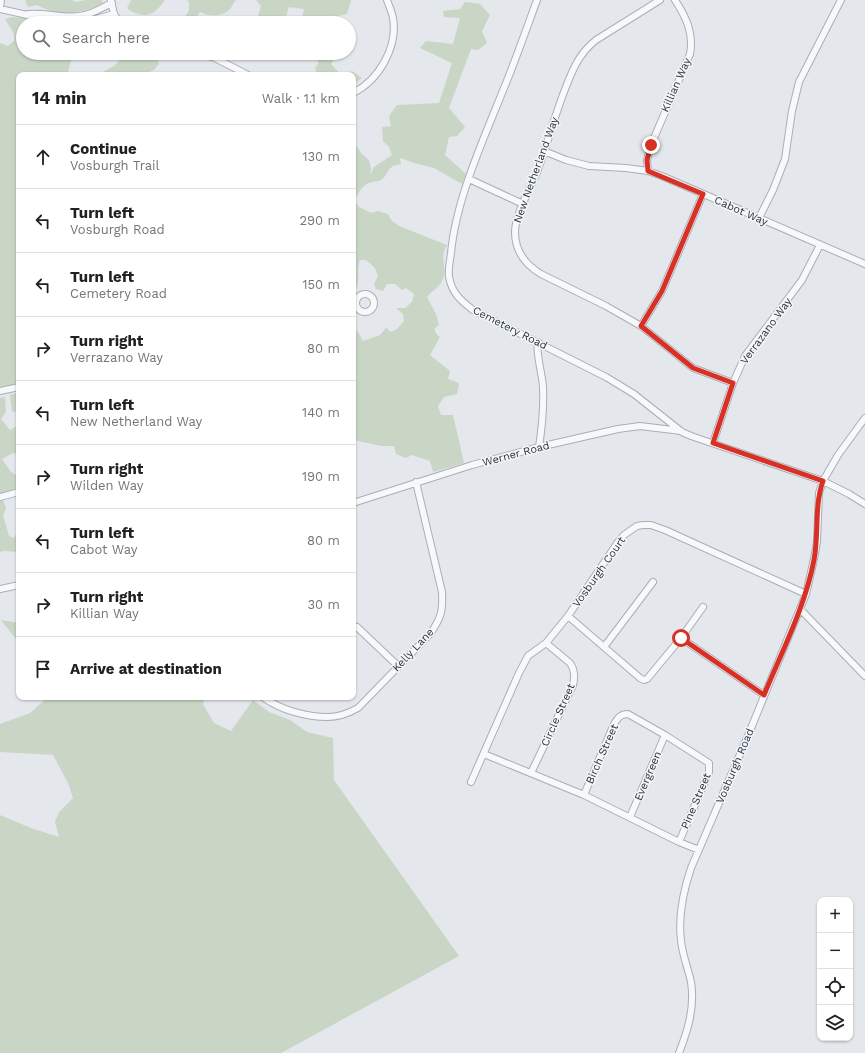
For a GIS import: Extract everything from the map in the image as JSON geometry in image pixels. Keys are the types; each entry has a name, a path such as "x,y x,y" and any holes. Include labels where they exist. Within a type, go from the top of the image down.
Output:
{"street":[{"path":"1,0 0,8 36,16"},
{"path":"356,92 369,82 385,61 390,51 393,18 388,0"},
{"name":"Cemetery Road","path":"537,0 469,179 452,236 449,275 452,288 460,300 473,310 582,364 634,394 682,432 823,481 865,504"},
{"name":"New Netherland Way","path":"660,0 613,28 588,47 576,65 515,226 515,237 517,247 523,260 531,268 606,306 641,326 693,368 733,383"},
{"name":"Killian Way","path":"648,171 647,160 651,145 690,54 692,45 688,26 675,0"},
{"path":"759,218 773,190 785,159 792,111 799,82 841,0"},
{"path":"28,14 38,13 68,16 86,15 112,2 114,14 107,16"},
{"path":"219,60 242,72"},
{"name":"Cabot Way","path":"544,151 566,160 589,166 648,171 865,264"},
{"path":"469,179 523,204"},
{"path":"641,326 662,291 703,194"},
{"name":"Verrazano Way","path":"713,443 738,368 745,356 788,301 802,280 820,245"},
{"path":"538,342 537,347 542,371 544,405 539,447"},
{"path":"0,390 16,387"},
{"name":"Vosburgh Road","path":"679,1053 691,1019 692,1005 691,983 681,942 680,924 684,889 806,594 814,559 819,493 823,481 838,455 865,418"},
{"name":"Werner Road","path":"356,502 472,465 539,447 618,429 640,426 682,432"},
{"name":"Kelly Lane","path":"269,700 286,709 309,715 329,717 346,714 358,708 430,634 439,620 442,606 442,592 416,482"},
{"path":"0,497 16,493"},
{"name":"Vosburgh Court","path":"471,782 528,656 546,642 568,616 618,542 632,529 644,525 651,525 665,530 806,594"},
{"path":"604,647 653,582"},
{"path":"0,589 16,586"},
{"path":"568,616 644,680 647,679 681,638 703,607"},
{"path":"800,609 865,676"},
{"path":"357,627 398,666"},
{"path":"681,638 764,695"},
{"name":"Circle Street","path":"531,773 573,685 574,679 573,667 546,642"},
{"name":"Birch Street","path":"584,795 612,728 619,716 628,714 665,735"},
{"name":"Evergreen","path":"630,818 665,735"},
{"name":"Pine Street","path":"665,735 704,759 709,763 710,767 679,842"},
{"path":"484,754 584,795 679,842 699,850"}],"green space":[{"path":"25,0 72,0 75,2 102,0 103,3 79,12 62,13 45,9 37,5 28,7"},
{"path":"131,0 165,0 154,12 144,15 133,12 127,8"},
{"path":"187,0 236,0 225,13 214,15 200,12 198,16 186,16 189,10 189,2"},
{"path":"256,0 351,0 347,14 339,16 302,16 304,9 289,7 286,16 258,16 261,6"},
{"path":"465,2 480,4 490,15 482,31 487,43 478,50 471,49 449,108 465,127 457,136 449,137 445,155 466,174 462,184 434,168 400,158 401,164 392,166 381,180 366,184 358,193 356,198 356,145 362,154 369,160 371,168 370,175 374,167 392,155 389,147 383,141 382,127 391,126 389,116 397,105 439,103 452,63 420,48 426,41 453,44 460,18 444,17 443,11 460,9"},
{"path":"16,17 16,60 71,60 68,72 16,72 16,384 0,387 0,43 8,46 14,41 14,34 5,19"},
{"path":"158,60 159,64 154,70 149,72 104,72 119,61"},
{"path":"317,60 334,60 331,64 338,72 316,72 315,68 319,63"},
{"path":"356,74 362,78 356,83"},
{"path":"356,202 359,207 371,213 378,211 388,214 391,220 399,226 447,245 443,254 444,276 439,285 427,297 436,314 439,325 434,329 440,337 430,355 450,371 448,379 459,383 457,394 444,397 438,406 441,415 453,415 464,463 433,472 430,461 412,455 406,458 396,454 394,446 382,446 356,441 356,331 363,341 380,335 386,328 391,332 397,329 404,321 403,314 396,308 405,308 412,302 414,294 406,288 402,290 395,284 387,284 383,291 376,289 374,284 378,276 375,268 366,260 360,260 356,289"},
{"path":"16,393 16,411 12,412 10,395"},
{"path":"5,397 6,412 1,419 10,430 16,427 16,454 13,453 2,459 11,472 16,475 16,489 0,493 0,398"},
{"path":"3,499 6,508 3,515 9,536 14,538 16,534 16,552 0,552 0,500"},
{"path":"1,620 16,622 16,639"},
{"path":"45,700 204,700 203,704 214,723 231,731 253,700 269,712 290,720 307,732 333,738 334,780 459,956 281,1053 0,1053 0,815 31,828 59,837 55,822 59,812 73,798 68,783 53,755 0,752 0,724 30,713"}],"route":[{"path":"651,145 647,160 648,171 703,194 672,263 662,291 641,326 693,368 733,383 713,443 823,481 819,493 817,542 811,576 806,594 764,695 681,638"}]}
